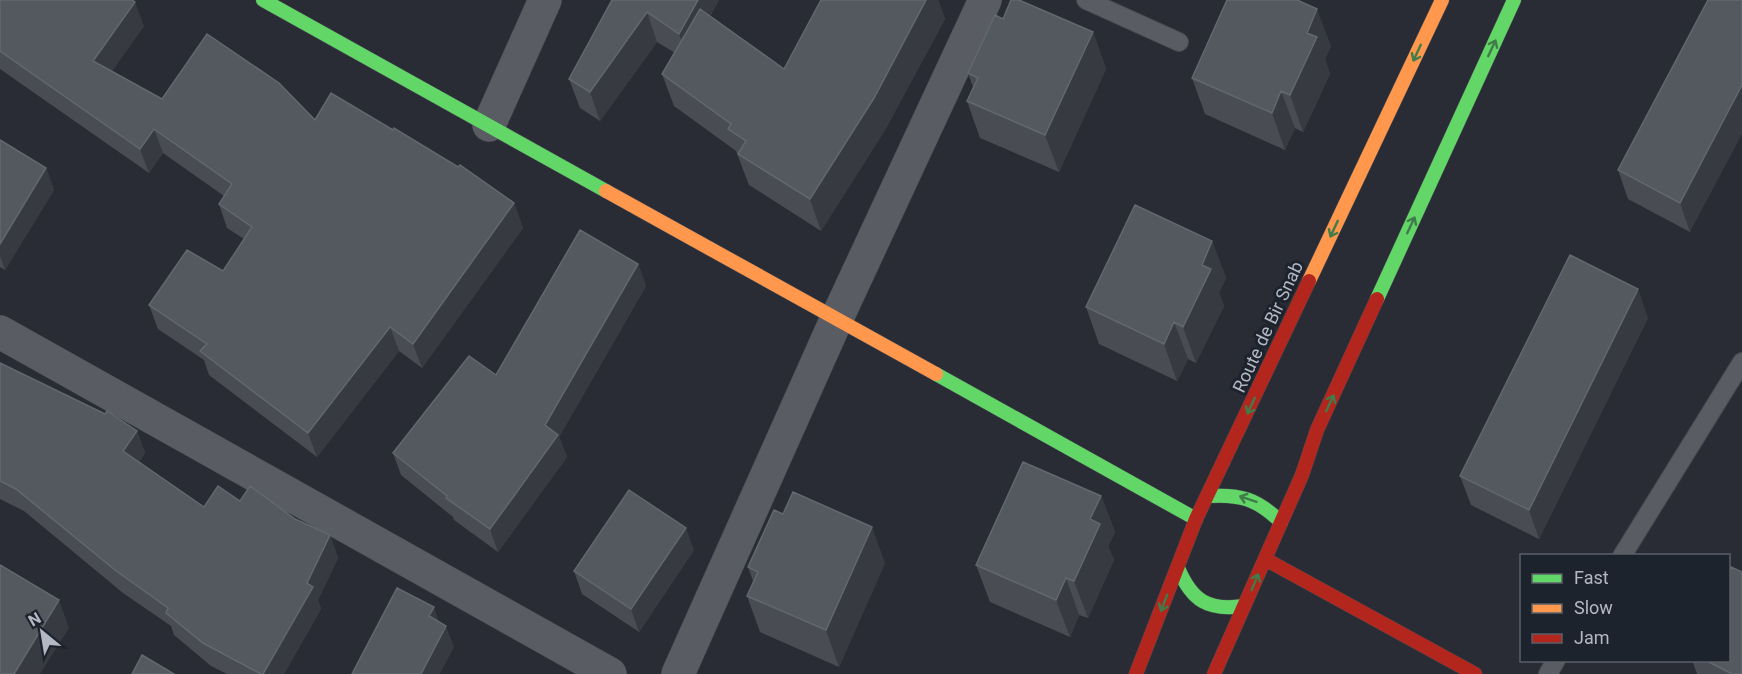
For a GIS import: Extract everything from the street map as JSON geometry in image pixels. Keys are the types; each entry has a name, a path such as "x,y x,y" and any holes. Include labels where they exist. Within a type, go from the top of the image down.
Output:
{"main road":[{"path":"264,0 1196,519"},
{"name":"Route de Bir Snab","path":"1136,674 1196,519 1442,0"},
{"path":"1214,674 1302,475 1317,430 1514,0"},
{"path":"1208,496 1228,494 1249,498 1267,507 1281,522"},
{"path":"1264,559 1475,674"},
{"path":"1178,568 1184,584 1195,597 1210,606 1228,609 1244,606"}],"street":[{"path":"489,125 545,0"},
{"path":"678,674 837,318 985,0"},
{"path":"0,332 610,674"}],"lane":[{"path":"1086,0 1179,42"},
{"path":"1623,554 1742,362"}],"building":[{"path":"0,0 132,0 135,2 93,61 162,99 207,34 279,83 315,120 331,93 458,167 460,165 514,203 413,344 390,327 308,433 200,351 207,344 149,305 187,250 223,271 252,227 219,204 232,184 154,129 140,149 0,51"},
{"path":"612,0 698,0 679,34 647,12 590,92 569,79"},
{"path":"821,0 926,0 874,98 810,199 738,154 746,141 728,129 731,124 662,74 700,9 784,69"},
{"path":"1011,0 1019,0 1093,32 1045,135 967,101 978,78 968,73 995,15 1003,19"},
{"path":"1227,0 1297,0 1317,9 1307,33 1317,37 1290,95 1281,91 1272,113 1192,78"},
{"path":"1708,0 1742,0 1742,85 1680,203 1618,170"},
{"path":"0,140 46,168 0,244"},
{"path":"1135,205 1212,241 1202,265 1211,269 1183,327 1174,322 1164,344 1086,307"},
{"path":"580,230 638,264 545,425 558,435 490,529 446,498 447,496 393,453 469,356 496,375"},
{"path":"1570,255 1638,289 1529,510 1460,476"},
{"path":"0,363 105,414 107,411 137,431 123,451 204,507 218,486 240,501 250,486 295,519 330,535 307,583 313,587 263,674 203,643 166,613 168,608 115,570 16,489 0,481"},
{"path":"1023,462 1101,496 1090,519 1100,524 1074,581 1066,578 1056,600 976,565"},
{"path":"629,490 686,528 631,609 574,571"},
{"path":"793,492 872,527 826,630 747,596 758,572 748,567 774,510 783,514"},
{"path":"0,565 59,600 14,674 0,674"},
{"path":"1731,567 1742,572 1742,674 1732,674 1709,662 1730,662"},
{"path":"397,588 434,607 429,616 446,626 421,674 352,674"},
{"path":"142,655 174,674 132,674"}],"traffic: fast":[{"path":"263,0 606,191"},
{"path":"1377,299 1514,0"},
{"path":"936,374 1196,519"},
{"path":"1208,496 1230,496 1248,500 1264,508 1281,522"},
{"path":"1178,568 1189,589 1203,601 1220,607 1244,606"}],"traffic: slow":[{"path":"1309,281 1442,0"},
{"path":"606,191 936,374"}],"traffic: jam":[{"path":"1136,674 1196,519 1309,281"},
{"path":"1214,674 1302,475 1317,430 1377,299"},
{"path":"1265,559 1475,674"}]}
